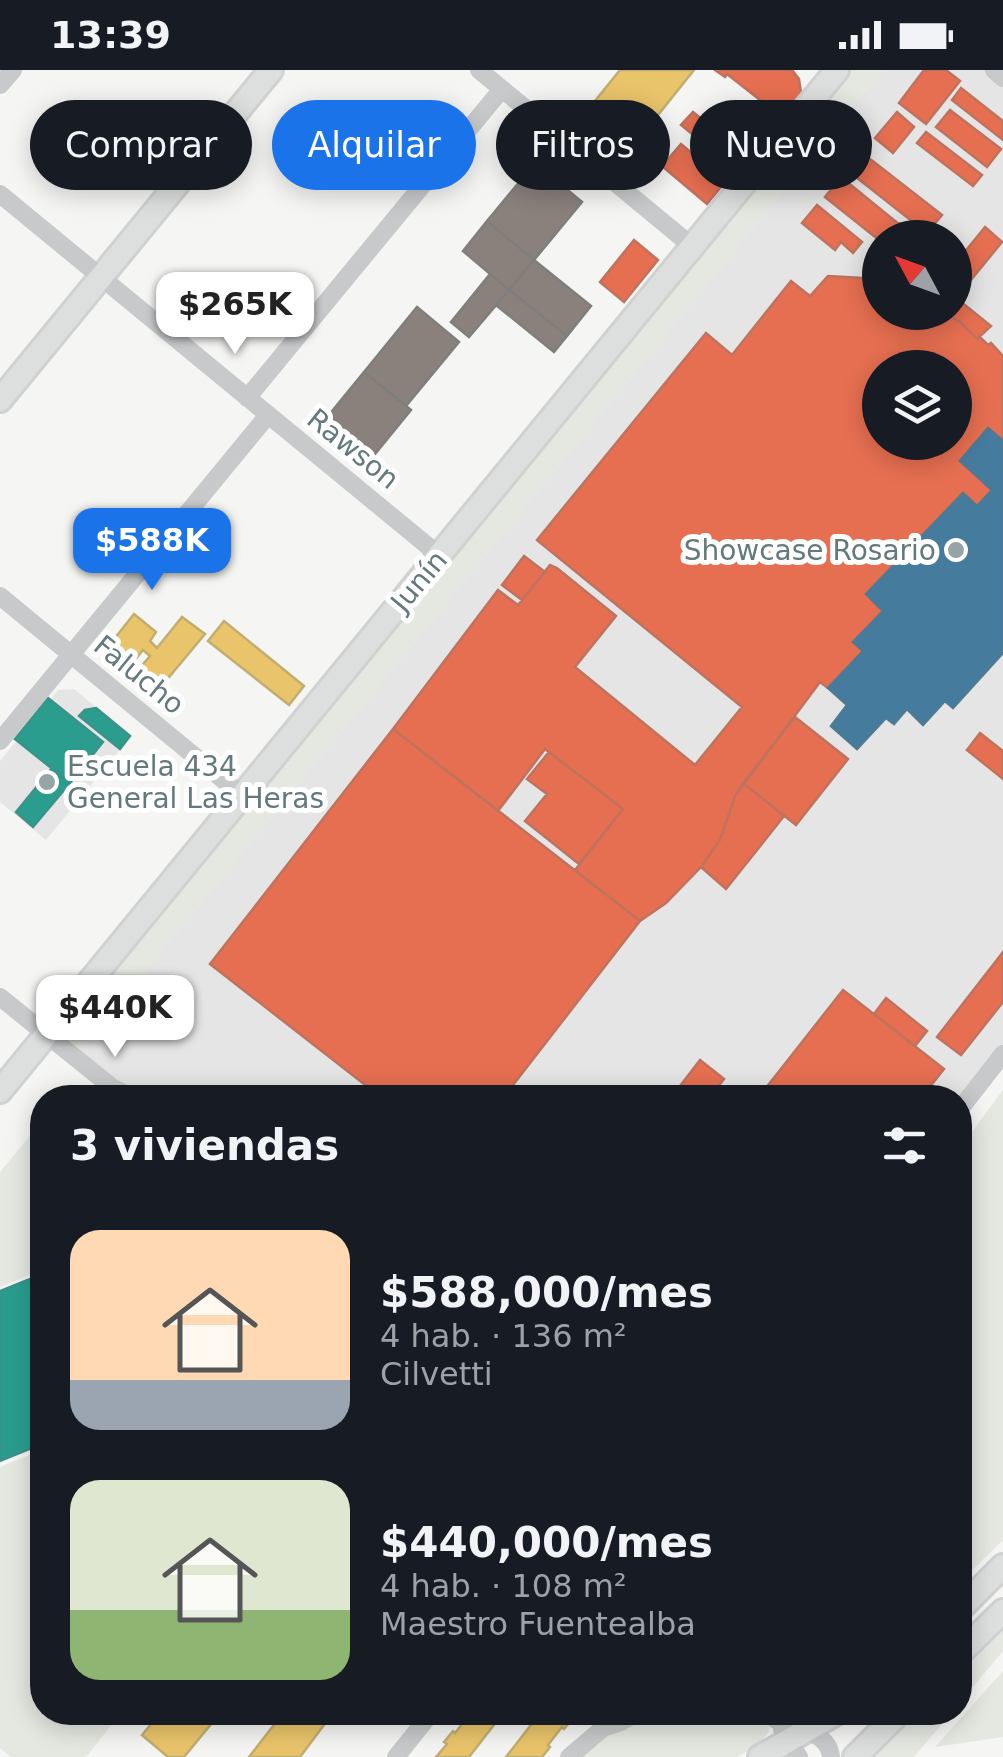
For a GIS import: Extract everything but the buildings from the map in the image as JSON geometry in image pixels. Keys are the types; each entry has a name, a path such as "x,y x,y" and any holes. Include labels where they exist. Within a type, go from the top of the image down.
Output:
{"main road":[{"path":"0,400 271,70"},
{"name":"Junín","path":"0,1091 837,70"},
{"path":"972,1597 1003,1566"},
{"path":"972,1642 1003,1611"},
{"path":"855,1757 887,1725"},
{"path":"760,1757 788,1732"}],"street":[{"path":"0,86 12,70"},
{"path":"479,70 693,247"},
{"path":"994,70 1003,78"},
{"path":"247,398 502,89"},
{"name":"Rawson","path":"0,194 440,556"},
{"path":"0,741 268,415"},
{"name":"Falucho","path":"0,596 243,796"},
{"path":"0,997 109,1085"},
{"path":"972,1094 1003,1054"},
{"path":"396,1757 422,1725"},
{"path":"569,1757 608,1725"},
{"path":"788,1732 824,1739 830,1757"}],"shaded area":[{"path":"837,70 882,70 857,100 812,100"},
{"path":"882,70 994,70 1003,78 1003,1054 972,1085 116,1085 74,1058 784,190 872,190 872,100 857,100"},
{"path":"739,190 784,190 74,1058 46,1035"},
{"name":"Escuela 434 General Las Heras","path":"74,689 131,736 46,840 0,802 0,761 58,690"},
{"path":"1003,1090 1003,1540 972,1570 972,1132"},
{"path":"30,1136 30,1275 0,1287 0,1172"},
{"path":"30,1455 30,1725 111,1725 86,1757 11,1757 0,1748 0,1467"},
{"path":"1003,1627 1003,1651 972,1688 972,1658"},
{"path":"1003,1671 1003,1737 935,1747 955,1725 972,1725 972,1706"},
{"path":"626,1725 769,1726 769,1732 758,1745 737,1757 579,1757 595,1740"},
{"path":"905,1725 941,1725 914,1757 872,1757"}],"place":[{"name":"Showcase Rosario","path":"956,550"},
{"name":"Escuela 434 General Las Heras","path":"47,782"}]}
